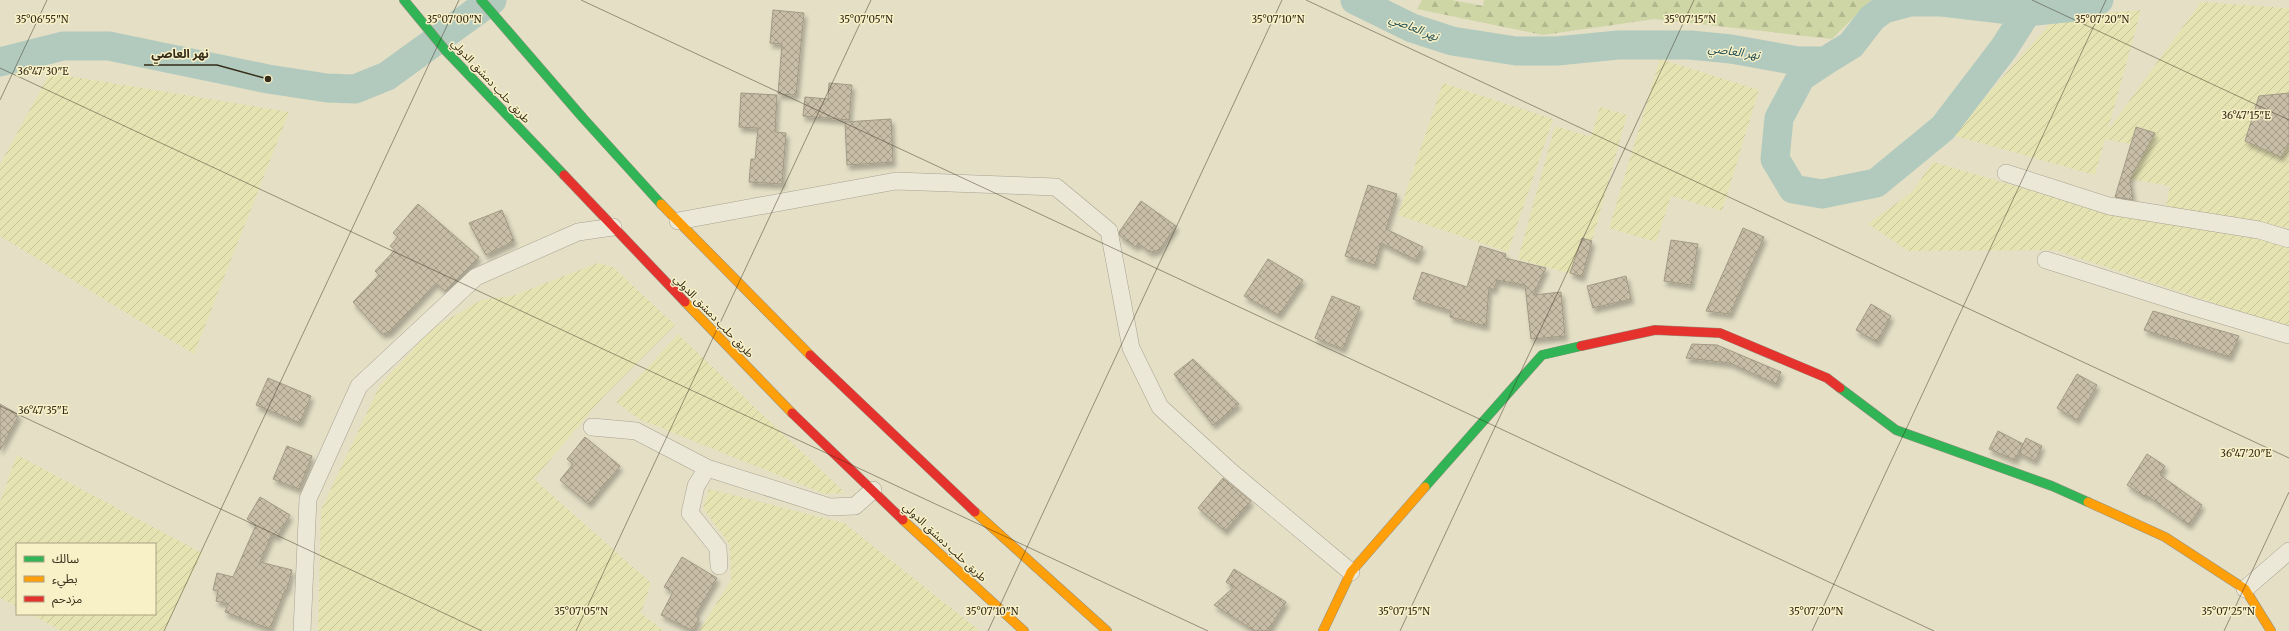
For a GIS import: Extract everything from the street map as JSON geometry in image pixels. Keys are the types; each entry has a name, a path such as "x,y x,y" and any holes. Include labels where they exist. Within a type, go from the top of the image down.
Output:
{"main road":[{"name":"طريق حلب دمشق الدولي","path":"404,0 446,51 770,393 1024,631"},
{"path":"481,0 646,188 778,324 1006,540 1107,631"},
{"path":"1323,631 1351,572 1542,355 1655,330 1720,333 1827,378 1896,430 2052,486 2165,538 2245,589 2271,631"}],"street":[{"path":"2006,173 2110,206 2259,230 2289,239"},
{"path":"678,221 896,181 1056,187 1109,231 1131,348 1160,407 1230,472 1351,572"},
{"path":"302,631 308,499 359,386 476,277 578,232 613,227"},
{"path":"2046,260 2289,335"},
{"path":"592,427 636,431 707,468 830,507 855,506 873,490"},
{"path":"707,468 696,486 690,514 718,548 719,566"},
{"path":"2245,589 2289,551"}],"shaded area":[{"path":"2201,2 2289,8 2289,228 2166,207 2170,186 2130,179 2136,145 2105,139 2095,175 1952,135 2055,18 2141,10 2108,130"},
{"path":"1660,59 1759,90 1722,211 1671,196 1656,242 1609,228"},
{"path":"50,73 289,112 194,354 0,236 0,164"},
{"path":"1443,83 1553,119 1508,252 1398,215"},
{"path":"1600,107 1627,115 1582,277 1518,259 1555,126 1591,137"},
{"path":"1933,162 2109,213 2255,234 2289,246 2289,328 2055,250 1908,251 1868,224 1912,192"},
{"path":"598,263 613,267 675,325 604,396 534,479 651,583 641,613 664,631 318,631 321,510 380,385 432,329 481,300 512,296"},
{"path":"678,334 845,493 825,494 639,419 616,402"},
{"path":"17,455 202,553 164,631 62,631 32,615 156,615 156,543 16,543 16,606 0,598 0,502"},
{"path":"709,489 844,523 980,631 699,631 731,580 730,545 703,508"}],"green space":[{"path":"1422,0 1452,0 1483,6 1484,0 1871,0 1832,39 1655,19 1543,35 1417,9"}],"building":[{"path":"773,10 804,13 796,95 778,94 782,44 770,43"},
{"path":"829,83 852,85 849,120 803,116 805,97 828,99"},
{"path":"741,93 777,95 775,132 786,133 782,184 749,182 751,159 755,159 758,128 739,127"},
{"path":"2289,93 2289,144 2281,157 2245,141 2259,96"},
{"path":"891,119 893,162 847,165 845,122"},
{"path":"2136,127 2155,133 2130,179 2133,200 2115,197"},
{"path":"1368,185 1397,194 1386,229 1423,247 1416,260 1381,243 1375,265 1345,256"},
{"path":"1141,201 1176,226 1159,250 1150,252 1138,243 1136,247 1120,236 1119,232"},
{"path":"418,204 479,257 445,291 436,283 390,332 382,334 353,302 379,275 375,271 395,250 390,246 398,237 393,233"},
{"path":"502,210 514,241 486,255 469,223"},
{"path":"1743,228 1764,237 1730,314 1706,311"},
{"path":"1582,238 1592,241 1582,277 1570,273"},
{"path":"1671,240 1698,244 1691,285 1664,281"},
{"path":"1480,246 1506,254 1505,258 1546,268 1533,295 1561,292 1565,336 1531,339 1525,285 1497,280 1494,290 1489,287 1486,326 1450,317 1451,311 1413,299 1422,272 1467,287"},
{"path":"1268,259 1303,280 1279,315 1244,296"},
{"path":"1626,276 1631,299 1593,308 1587,286"},
{"path":"1332,296 1360,307 1343,349 1315,338"},
{"path":"1871,304 1891,316 1877,342 1856,330"},
{"path":"2153,311 2239,336 2230,357 2144,330"},
{"path":"1692,344 1717,345 1781,372 1776,384 1730,363 1686,358"},
{"path":"1193,359 1239,404 1213,425 1174,374"},
{"path":"2077,374 2097,385 2077,420 2057,408"},
{"path":"268,378 311,396 300,423 256,405"},
{"path":"0,404 19,415 0,450"},
{"path":"1998,431 2023,444 2015,460 1989,449"},
{"path":"585,437 620,466 589,504 560,480 573,464 567,459"},
{"path":"2026,438 2042,446 2035,461 2019,453"},
{"path":"287,446 312,456 299,489 273,479"},
{"path":"2147,454 2165,466 2160,475 2202,505 2189,525 2146,495 2145,497 2127,485"},
{"path":"1223,478 1251,501 1225,531 1198,508"},
{"path":"260,497 290,515 277,537 272,534 260,562 292,570 287,590 285,590 270,629 225,612 228,604 216,601 218,591 213,590 217,573 233,577 256,525 247,519"},
{"path":"682,557 717,578 695,616 699,618 693,631 661,615 673,592 664,587"},
{"path":"1234,569 1286,602 1268,631 1255,631 1214,605 1234,587 1226,582"}],"waterway":[{"name":"نهر العاصي","path":"0,62 63,46 109,46 268,79 327,88 355,89 387,76 492,0"},
{"name":"نهر العاصي","path":"1355,0 1412,28 1452,41 1516,51 1557,51 1618,45 1690,45 1731,49 1798,61 1825,61 1851,45 1872,18 1884,9 1910,2 1942,2 2027,12 2075,7 2099,0"},
{"path":"1825,61 1801,77 1779,118 1775,159 1793,189 1822,194 1876,183 1943,128 2004,48 2027,12"}],"traffic: fast":[{"path":"404,0 446,51 564,175"},
{"path":"481,0 583,118 661,204"},
{"path":"1425,487 1542,355 1581,346"},
{"path":"1840,388 1896,430 2052,486 2088,502"}],"traffic: slow":[{"path":"661,204 810,355"},
{"path":"685,302 792,413"},
{"path":"1323,631 1351,572 1425,487"},
{"path":"2088,502 2165,537 2245,589 2271,631"},
{"path":"975,512 1107,631"},
{"path":"903,520 1024,631"}],"traffic: jam":[{"path":"564,175 685,302"},
{"path":"1581,346 1655,330 1720,333 1827,378 1840,388"},
{"path":"810,355 975,512"},
{"path":"792,413 903,520"}],"place":[{"name":"نهر العاصي","path":"268,79"}]}
